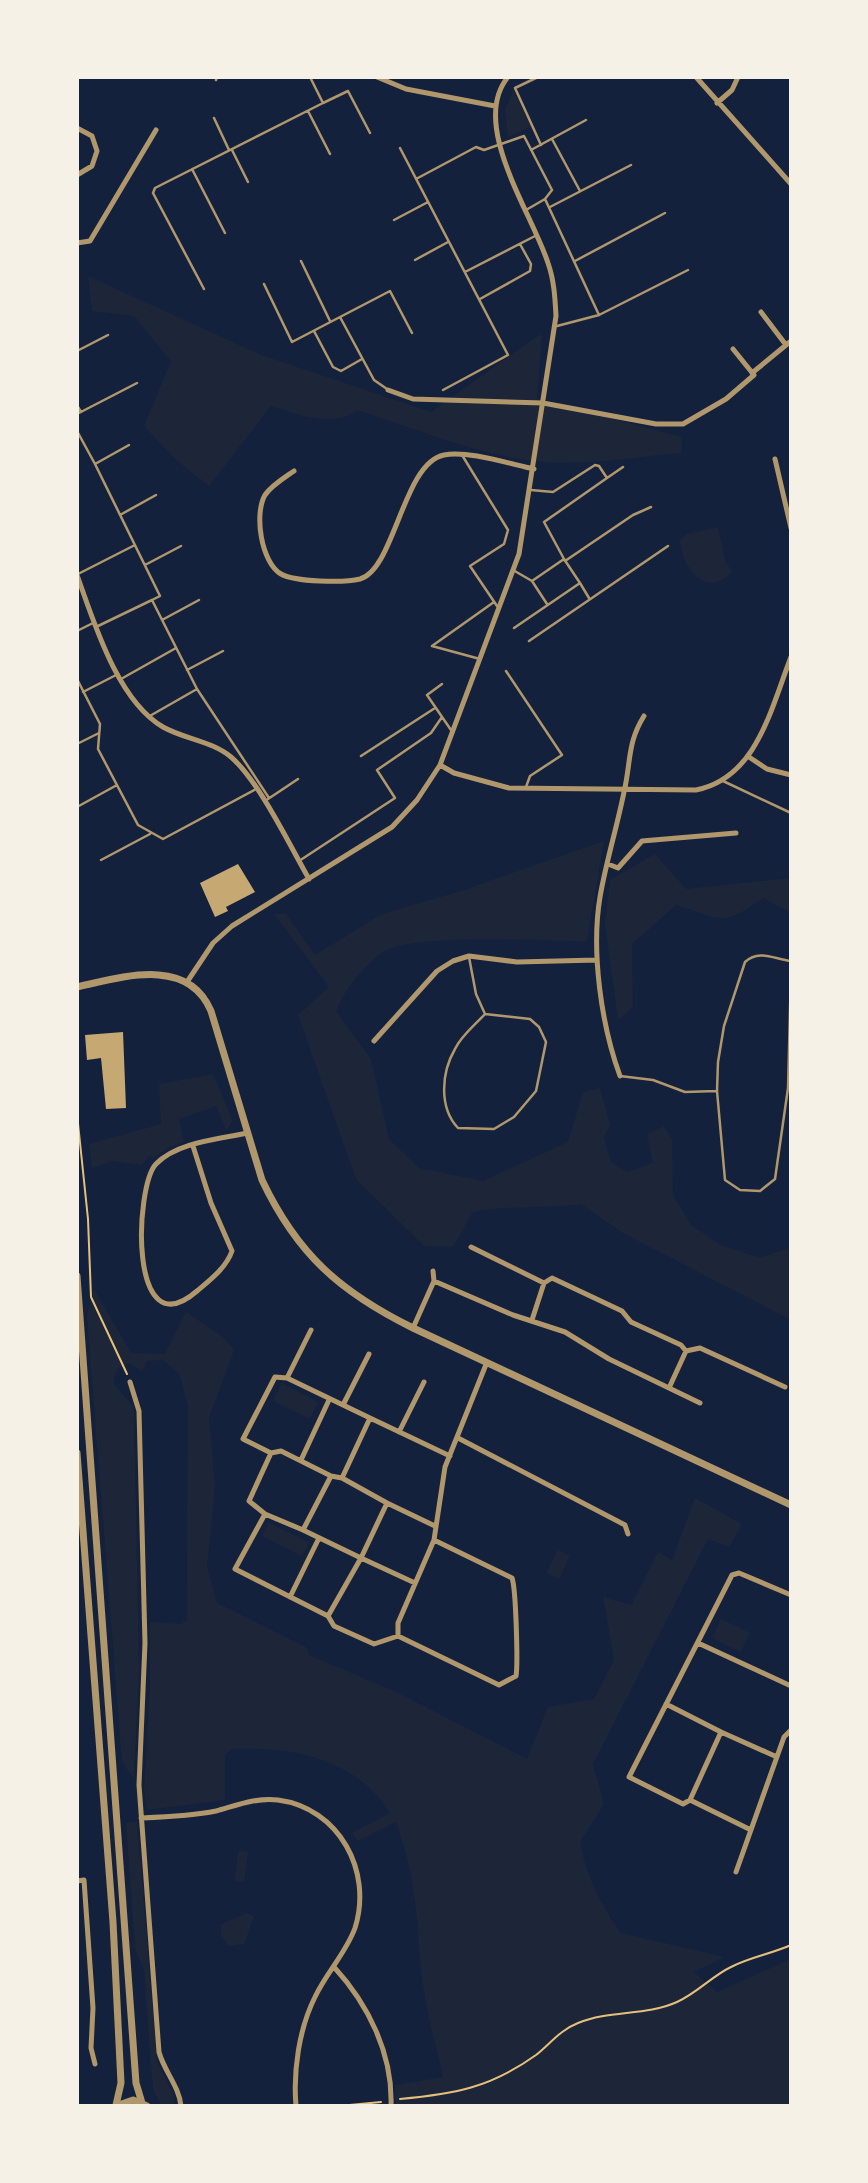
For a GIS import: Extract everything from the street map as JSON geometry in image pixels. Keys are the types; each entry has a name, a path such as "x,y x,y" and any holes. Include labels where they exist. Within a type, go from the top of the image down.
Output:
{"street":[{"path":"377,77 406,89 495,106"},
{"path":"187,982 213,943 232,926 391,827 417,800 440,765 513,570 531,490 555,327 555,289 494,125 495,106 508,77"},
{"path":"695,77 791,184"},
{"path":"717,103 732,90 738,77"},
{"path":"77,128 92,136 97,151 92,166 77,175"},
{"path":"77,243 90,241 156,130"},
{"path":"752,373 789,343 761,312"},
{"path":"388,390 413,399 543,403 656,424 683,424 726,399 754,375 733,349"},
{"path":"293,471 274,485 262,504 260,517 269,562 280,574 291,578 361,578 375,567 426,465 436,457 447,454 462,455 534,469"},
{"path":"775,458 791,528"},
{"path":"77,575 95,625 120,676 148,717 163,727 231,757 267,800 309,879"},
{"path":"440,765 485,783 526,790 696,790 723,780 749,757 791,657"},
{"path":"620,1076 613,1058 597,960 600,897 625,788 632,736 644,716"},
{"path":"749,757 767,769 791,775"},
{"path":"608,864 618,868 642,841 736,833"},
{"path":"374,1041 437,971 469,956 517,962 597,960"},
{"path":"77,987 128,976 153,974 172,976 201,992 211,1011 247,1133 272,1201 299,1244 317,1264 358,1298 413,1328 791,1505"},
{"path":"193,1146 211,1203 232,1251 228,1261 205,1285 183,1304 171,1306 158,1300 150,1292 144,1266 146,1184 157,1163 168,1155 193,1146 247,1133"},
{"path":"471,1247 544,1283"},
{"path":"413,1328 434,1281 433,1271"},
{"path":"77,1276 136,2082 145,2104"},
{"path":"532,1320 544,1283 552,1278 622,1311 631,1322 681,1345 686,1351"},
{"path":"434,1281 565,1332 609,1359 700,1403"},
{"path":"287,1378 311,1330"},
{"path":"686,1351 700,1348 785,1387"},
{"path":"669,1388 686,1351"},
{"path":"344,1403 369,1354"},
{"path":"398,1636 398,1623 434,1540 440,1488 450,1456 487,1362"},
{"path":"435,1526 301,1460 281,1451 271,1453 243,1439 275,1377 287,1378 329,1400 344,1403 450,1456"},
{"path":"399,1432 424,1381"},
{"path":"130,1382 139,1411 145,1643 139,1785 141,1818 159,2052 163,2067 178,2090 181,2106"},
{"path":"301,1460 329,1400"},
{"path":"342,1479 370,1418"},
{"path":"458,1438 625,1525 628,1534"},
{"path":"77,1453 113,1922 121,2084 116,2106"},
{"path":"271,1453 249,1502 265,1514 415,1583"},
{"path":"303,1530 331,1476"},
{"path":"328,1616 361,1558 387,1503"},
{"path":"265,1514 235,1569 328,1616 334,1626 374,1644 398,1636 499,1685 516,1676 518,1665 513,1626 516,1589 512,1578 434,1540"},
{"path":"290,1597 319,1538"},
{"path":"720,1732 691,1800 683,1804 629,1777 732,1575 740,1573 791,1595"},
{"path":"698,1643 791,1686"},
{"path":"666,1704 777,1757"},
{"path":"736,1872 784,1737 791,1730"},
{"path":"141,1818 213,1811 246,1803 278,1800 324,1819 346,1842 360,1885 360,1901 354,1931 315,1997 303,2029 298,2060 296,2106"},
{"path":"691,1800 751,1830"},
{"path":"77,1881 84,1880 93,2008 91,2048 95,2064"},
{"path":"334,1967 362,2003 379,2039 390,2078 391,2106"},
{"path":"116,2106 124,2101 145,2104"}],"lane":[{"path":"310,77 323,103"},
{"path":"538,77 515,88 541,145"},
{"path":"204,289 153,193 155,188 348,91 370,133"},
{"path":"308,110 330,154"},
{"path":"214,118 248,181"},
{"path":"531,150 586,120"},
{"path":"416,179 476,147 484,150 524,136 552,190 544,199 526,210"},
{"path":"551,139 580,191"},
{"path":"400,148 508,355 443,390"},
{"path":"548,208 631,165"},
{"path":"192,169 225,233"},
{"path":"544,199 599,314"},
{"path":"394,220 428,202"},
{"path":"574,261 665,213"},
{"path":"464,272 537,235"},
{"path":"415,260 448,242"},
{"path":"479,299 530,271 531,264 520,244"},
{"path":"301,261 330,322"},
{"path":"555,327 599,314 688,270"},
{"path":"264,284 292,342 390,291 412,333"},
{"path":"340,317 373,380 388,390"},
{"path":"314,331 332,367 341,371 362,359"},
{"path":"77,351 108,335"},
{"path":"77,405 79,413 137,383"},
{"path":"77,431 160,596 77,631"},
{"path":"95,464 130,445"},
{"path":"462,455 508,530 504,544 470,566 499,609"},
{"path":"531,490 553,492 595,465 599,466 607,478"},
{"path":"590,600 544,522 623,467"},
{"path":"120,514 156,495"},
{"path":"532,581 633,515 651,507"},
{"path":"77,575 135,545"},
{"path":"145,565 181,546"},
{"path":"529,641 668,546"},
{"path":"513,570 532,581 548,604"},
{"path":"514,628 580,583"},
{"path":"152,600 197,690 267,800 298,779"},
{"path":"162,620 199,600"},
{"path":"481,659 432,646 494,602"},
{"path":"83,692 176,648"},
{"path":"187,670 223,651"},
{"path":"506,671 562,755 530,776 526,790"},
{"path":"77,679 100,724 98,749 138,825 163,839 256,789"},
{"path":"442,684 427,695 453,733"},
{"path":"148,717 197,690"},
{"path":"361,756 435,708"},
{"path":"299,861 395,798 377,770 431,733 442,718"},
{"path":"77,744 99,733"},
{"path":"723,780 791,813"},
{"path":"77,807 117,785"},
{"path":"101,860 152,833"},
{"path":"791,961 763,954 751,956 745,962 722,1037 717,1091 725,1180 740,1190 760,1191 775,1179 788,1088 791,972"},
{"path":"469,956 476,994 485,1014"},
{"path":"485,1014 530,1020 539,1027 547,1042 536,1091 514,1117 495,1129 458,1128 450,1120 443,1102 446,1077 455,1048 485,1014"},
{"path":"620,1076 653,1080 685,1092 717,1091"}],"path":[{"path":"77,1114 88,1219 91,1297 130,1382"},
{"path":"458,2094 498,2078 537,2054 551,2040 575,2024 601,2015 652,2010 677,2003 728,1968 791,1945"}],"shaded area":[{"path":"513,90 531,127 508,137 505,111"},
{"path":"88,276 261,355 431,412 542,333 537,399 682,437 681,453 565,463 526,460 462,445 357,410 337,419 326,419 303,416 271,406 209,486 176,460 144,426 171,361 134,316 92,311"},
{"path":"718,527 725,560 732,572 723,580 705,581 690,570 681,551 680,540 687,534"},
{"path":"604,841 587,941 449,940 398,946 383,952 362,971 336,1011 371,1059 389,1139 419,1168 483,1181 568,1142 583,1092 600,1088 610,1125 604,1137 611,1162 627,1172 653,1163 647,1134 664,1126 672,1139 673,1195 691,1225 721,1245 760,1258 791,1247 791,1320 623,1233 581,1204 473,1212 453,1247 424,1246 356,1179 298,1015 329,987 274,914 286,914 315,955 382,914 461,891"},
{"path":"655,854 686,889 791,878 791,913 763,898 738,914 721,918 676,905 632,944 633,1007 618,1020 605,924 610,880"},
{"path":"213,1074 233,1121 226,1130 216,1106 179,1119 184,1142 166,1149 153,1159 150,1155 142,1165 112,1161 92,1168 89,1144 161,1124 159,1084"},
{"path":"94,1289 131,1353 165,1354 186,1312 223,1337 234,1350 209,1418 215,1487 207,1566 217,1603 307,1648 309,1655 396,1692 527,1759 548,1707 594,1699 614,1660 603,1597 631,1605 658,1552 672,1560 695,1498 742,1524 729,1547 708,1539 593,1764 604,1804 580,1842 595,1890 621,1933 724,1957 694,1972 717,1992 791,1959 791,2106 396,2106 395,2085 443,2077 423,1989 412,1881 396,1822 358,1841 352,1833 390,1813 376,1794 359,1779 320,1759 276,1750 231,1749 225,1756 225,1800 147,1810 144,1791 150,1683 150,1622 181,1624 187,1620 188,1405 179,1374 163,1360 147,1361 142,1371 129,1363 117,1370 114,1380 114,1384 134,1408 139,1669 134,1779 122,1762 87,1316"},
{"path":"282,1383 318,1402 310,1419 273,1401"},
{"path":"269,1523 309,1542 302,1556 262,1536"},
{"path":"558,1550 570,1556 559,1579 546,1573"},
{"path":"721,1619 750,1633 741,1652 712,1638"},
{"path":"137,1821 157,2062 174,2095 174,2106 161,2106 153,2089 144,1971 135,1948 126,1823"},
{"path":"238,1851 248,1852 244,1882 235,1881"},
{"path":"247,1913 254,1917 244,1944 228,1946 221,1934 221,1924"}],"building":[{"path":"238,864 255,892 226,907 228,911 215,917 200,883"},
{"path":"123,1032 126,1108 106,1109 101,1058 87,1060 85,1035"}]}
